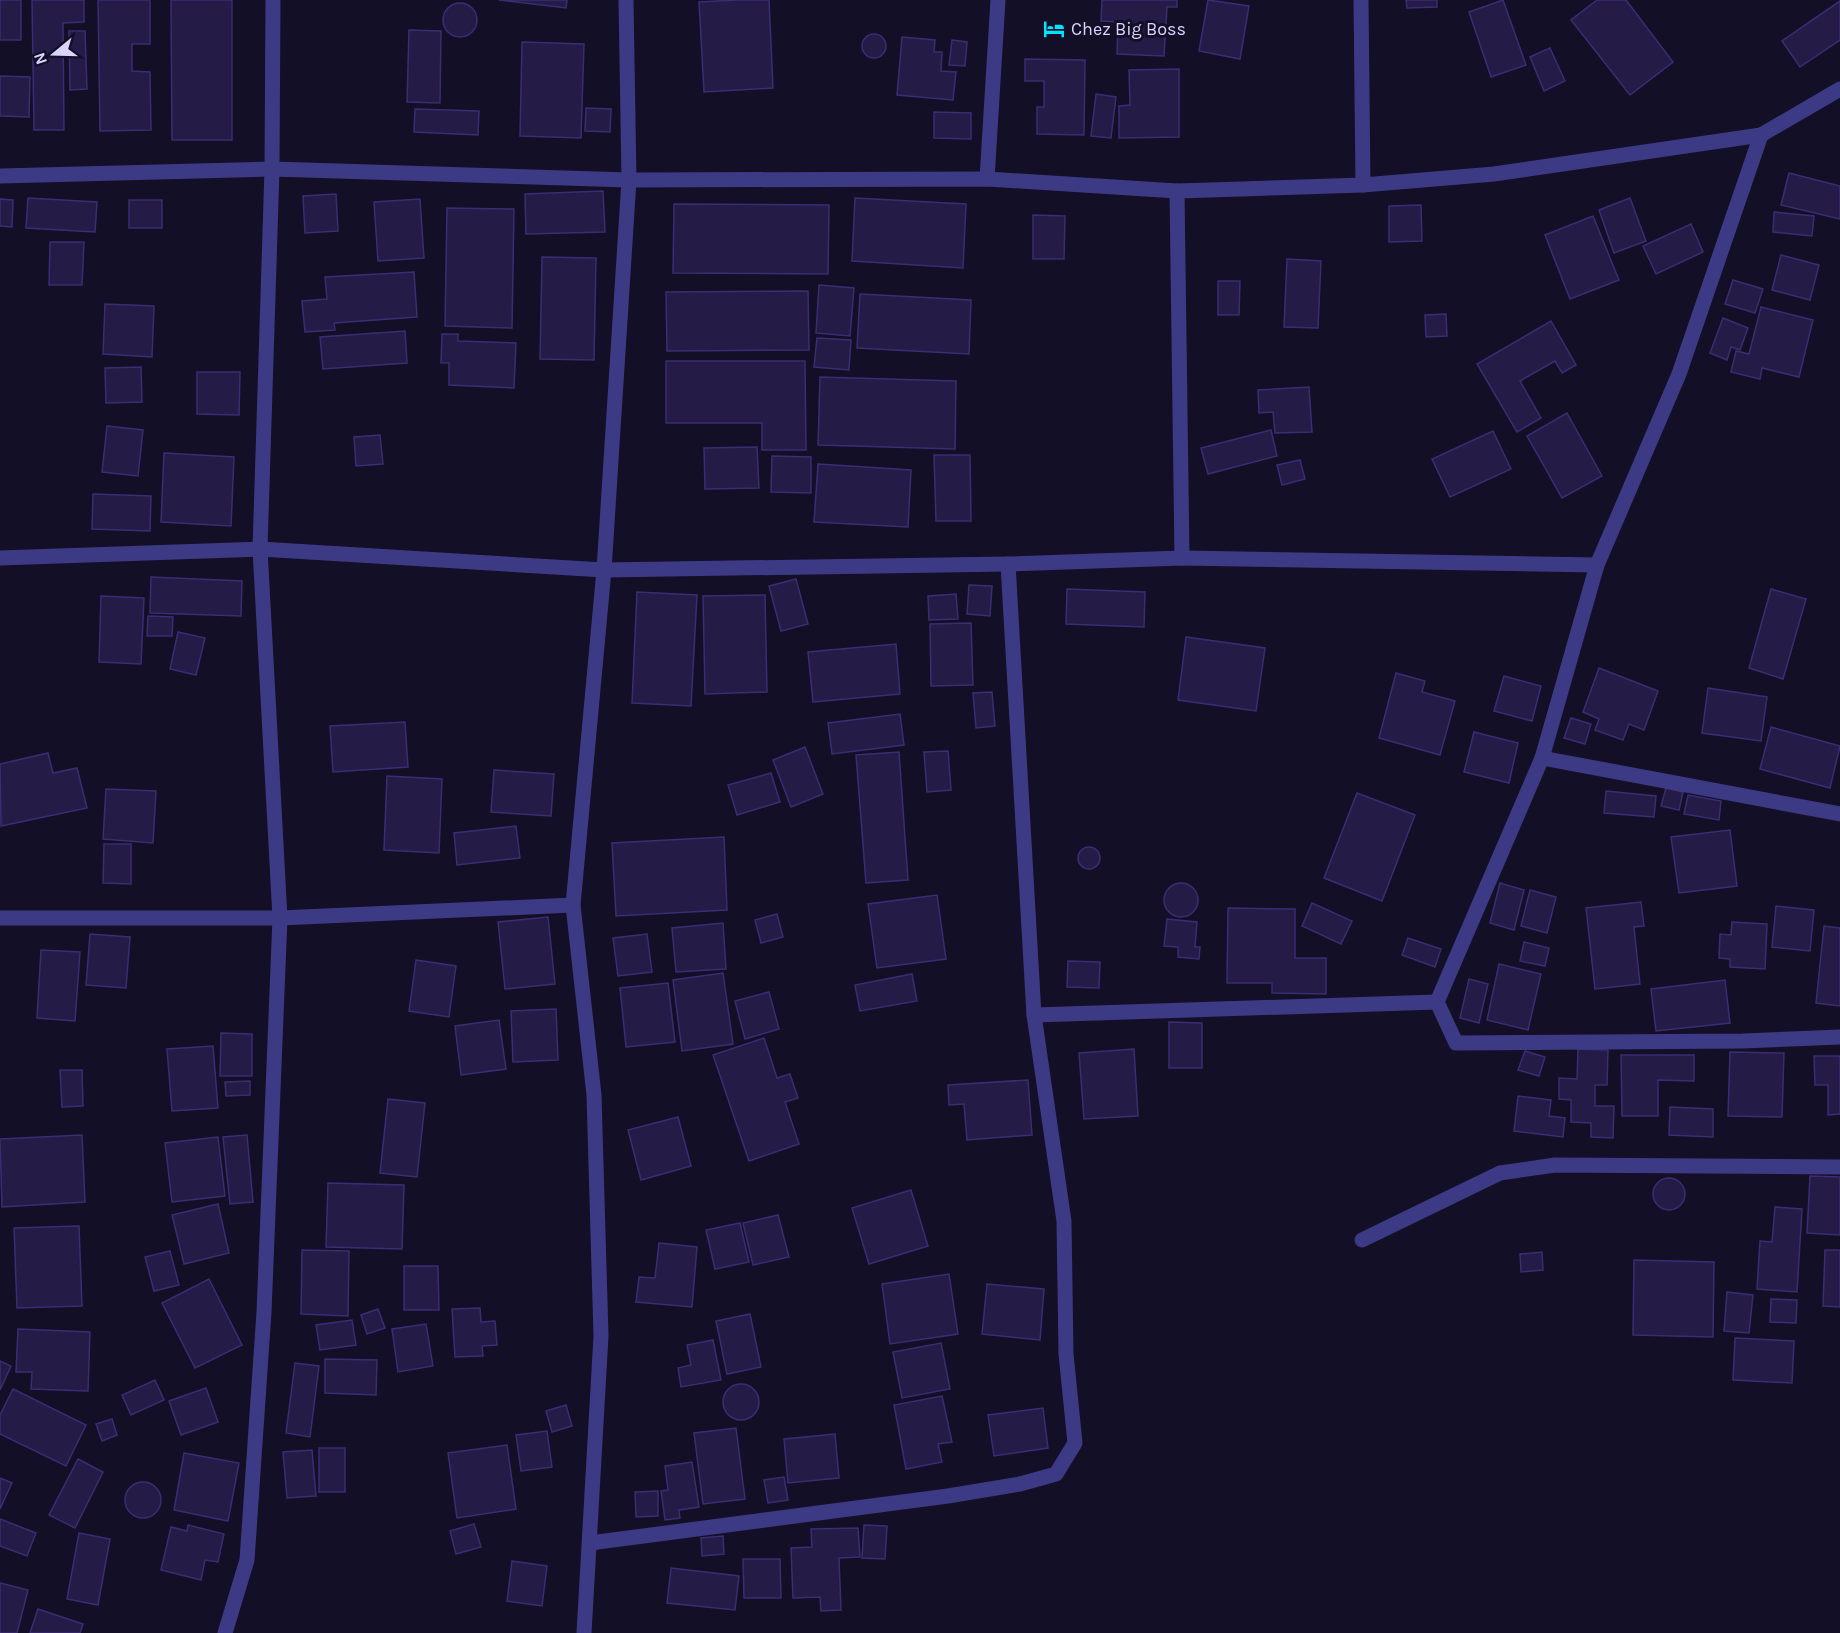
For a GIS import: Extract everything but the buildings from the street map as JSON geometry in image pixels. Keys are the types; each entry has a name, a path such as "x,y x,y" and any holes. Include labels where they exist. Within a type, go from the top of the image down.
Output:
{"street":[{"path":"225,1633 247,1560 264,1312 280,918 260,549 272,169 273,0"},
{"path":"584,1633 601,1336 594,1095 573,905 604,570 629,180 626,0"},
{"path":"987,179 998,0"},
{"path":"1361,0 1363,185"},
{"path":"0,176 272,169 629,180 987,179 1177,191 1363,185 1494,174 1761,135 1840,89"},
{"path":"1761,135 1678,374 1597,565 1542,758 1437,1002 1456,1043 1743,1041 1840,1037"},
{"path":"1177,191 1182,558"},
{"path":"0,558 260,549 604,570 1008,564 1182,558 1597,565"},
{"path":"590,1543 948,1496 1020,1484 1056,1474 1075,1443 1066,1354 1064,1221 1034,1015 1008,564"},
{"path":"1542,758 1840,814"},
{"path":"0,918 280,918 573,905"},
{"path":"1034,1015 1437,1002"},
{"path":"1362,1240 1500,1173 1555,1165 1840,1167"}],"place":[{"name":"Chez Big Boss","path":"1054,29"}]}
